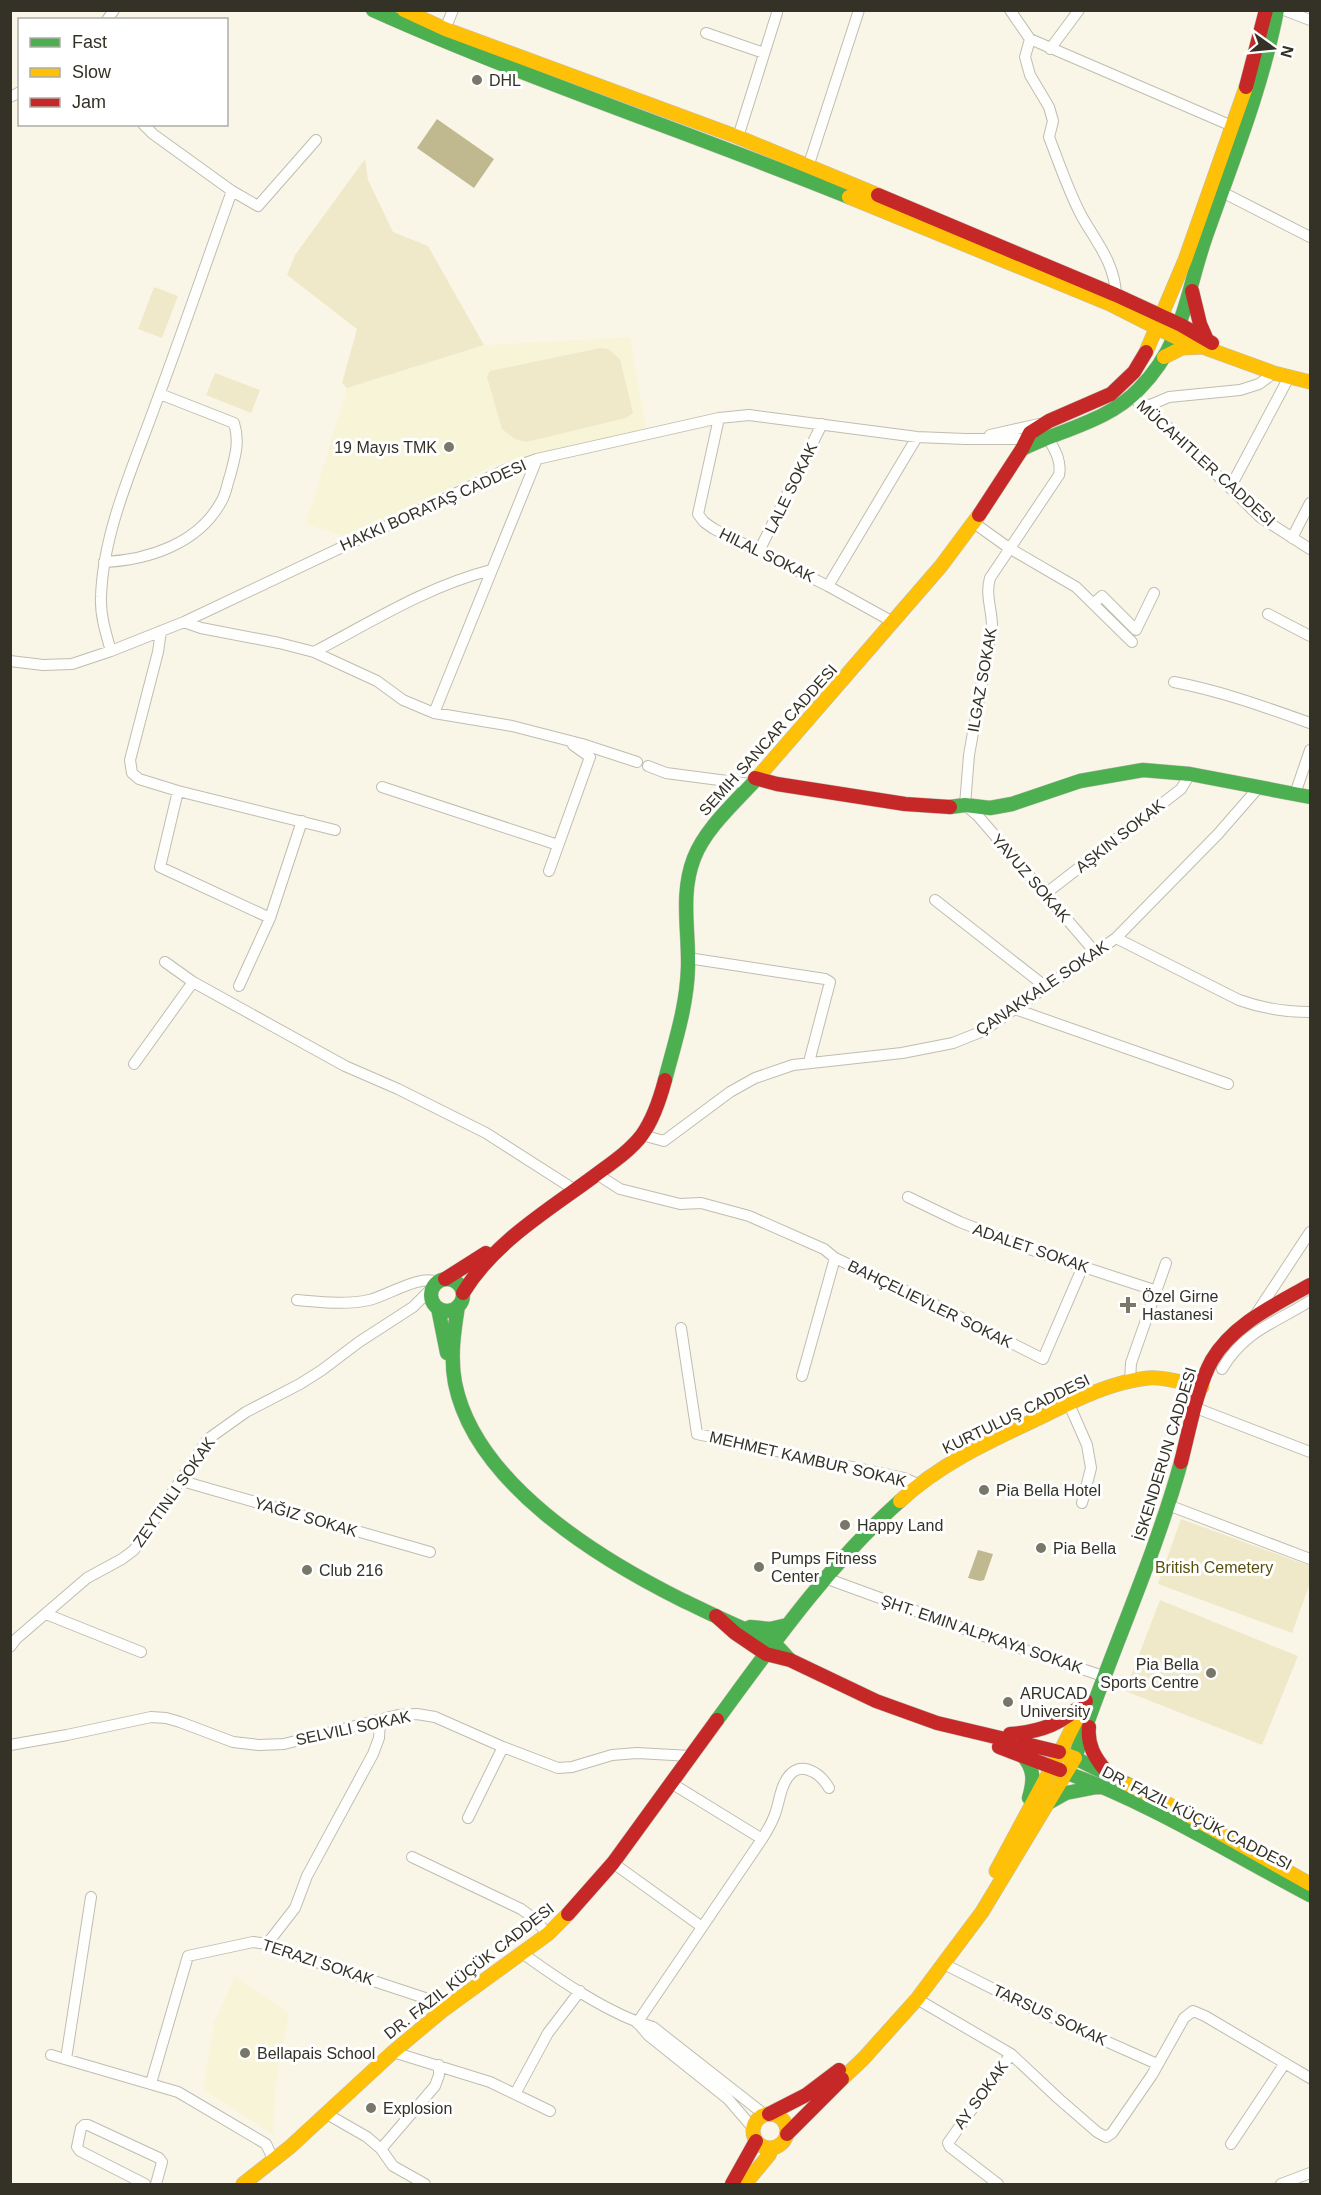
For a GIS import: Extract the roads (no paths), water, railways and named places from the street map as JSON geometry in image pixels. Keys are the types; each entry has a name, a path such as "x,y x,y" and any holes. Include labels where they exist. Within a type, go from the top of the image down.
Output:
{"main road":[{"path":"374,10 442,41 743,154 1098,299 1145,315 1274,373 1311,382"},
{"path":"404,10 445,29 738,137 1116,295 1145,315 1150,333 1145,353"},
{"name":"SEMIH SANCAR CADDESI","path":"937,1723 876,1701 790,1660 732,1623 616,1565 563,1529 501,1470 475,1433 457,1392 454,1369 452,1347 460,1299 475,1273 503,1246 623,1155 642,1135 658,1107 683,1013 688,958 685,887 694,857 709,832 893,622 974,523 1034,429 1111,394 1134,372 1145,353 1175,283 1254,60 1266,10"},
{"name":"SEMIH SANCAR CADDESI","path":"1024,444 1090,420 1135,400 1178,331 1204,242 1258,87 1269,51 1277,10"},
{"path":"1145,315 1161,303 1175,283"},
{"path":"1192,288 1205,343"},
{"path":"1159,362 1173,350 1205,343"},
{"path":"752,781 905,804 944,808 965,805 990,808 1012,804 1080,781 1143,770 1190,774 1311,797"},
{"name":"SEMIH SANCAR CADDESI","path":"454,1369 445,1347 436,1306 431,1295 439,1282 484,1254 503,1246"},
{"path":"436,1306 446,1311 460,1299 459,1284 439,1282"},
{"path":"1253,1318 1311,1285"},
{"name":"İSKENDERUN CADDESI","path":"1089,1705 1131,1613 1168,1504 1202,1387 1214,1357 1232,1334 1253,1318"},
{"name":"KURTULUŞ CADDESI","path":"243,2184 274,2161 393,2052 442,2011 548,1934 614,1863 787,1625 877,1521 918,1484 964,1454 1069,1404 1130,1381 1151,1377 1202,1387"},
{"name":"SEMIH SANCAR CADDESI","path":"716,1616 735,1632 770,1648"},
{"path":"732,1623 770,1629 787,1625"},
{"path":"989,1736 1031,1733 1051,1728 1089,1705"},
{"path":"754,2134 766,2148 781,2145 799,2120 841,2082 918,1999 982,1912 989,1892 1024,1819 1052,1766 1089,1705"},
{"path":"732,2184 754,2134 757,2120 788,2106 831,2078 864,2046 912,1992 989,1892 1067,1773 1075,1758 1089,1705"},
{"path":"1089,1705 1088,1735 1091,1749 1105,1780"},
{"path":"937,1723 1060,1752 1075,1758 1105,1780 1311,1895"},
{"path":"937,1723 1067,1773 1105,1780 1193,1818 1311,1884"},
{"path":"1020,1754 1031,1765 1033,1773 1024,1819"},
{"path":"1050,1802 1066,1793 1105,1780"},
{"path":"767,2114 781,2118 785,2122 787,2134"},
{"path":"745,2184 770,2155 772,2148"}],"street":[{"path":"445,29 453,10"},
{"path":"808,167 859,10"},
{"path":"1010,10 1030,39 1232,126"},
{"path":"1050,49 1079,10"},
{"path":"1284,10 1311,20"},
{"path":"738,137 777,13"},
{"path":"706,33 764,53"},
{"path":"1030,39 1025,57 1030,75 1049,107 1053,121 1048,137 1082,215 1106,256 1115,281 1116,295"},
{"path":"145,126 232,191 258,206 316,140"},
{"path":"111,651 100,600 104,562 116,518 232,191"},
{"path":"1222,192 1311,237"},
{"path":"1135,400 1150,405 1169,397 1240,390 1259,384 1274,373"},
{"path":"1230,488 1289,376"},
{"path":"104,562 130,561 164,550 188,538 209,519 222,501 236,454 238,438 234,423 160,394"},
{"name":"MÜCAHITLER CADDESI","path":"1135,400 1166,424 1260,517 1311,549"},
{"path":"10,661 43,665 72,664 111,651 184,622 505,470 537,459 719,418 749,415 917,436 1024,444"},
{"name":"HILAL SOKAK","path":"719,418 699,513 704,522 893,622"},
{"path":"981,439 1001,431 1048,421"},
{"name":"LALE SOKAK","path":"759,551 822,424"},
{"path":"828,586 917,436"},
{"name":"ILGAZ SOKAK","path":"965,805 969,755 992,626 992,611 987,590 990,578 1059,475 1061,466 1058,457 1044,437"},
{"path":"434,713 537,459"},
{"path":"1292,538 1311,503"},
{"path":"974,523 1009,548 1055,573 1094,603 1132,642"},
{"path":"314,652 405,604 466,577 491,570"},
{"path":"1094,603 1102,596 1136,630 1154,593"},
{"path":"1268,614 1311,636"},
{"path":"184,622 201,628 314,652 377,681 403,700 434,713 512,726 637,762"},
{"path":"161,631 158,652 130,760 132,773 140,778 178,790 335,830"},
{"path":"1174,682 1211,689 1311,723"},
{"path":"549,870 590,757 566,740"},
{"path":"1295,794 1311,750"},
{"path":"648,766 666,773 752,781"},
{"path":"1046,894 1181,789 1190,774"},
{"path":"382,787 558,845"},
{"name":"ÇANAKKALE SOKAK","path":"642,1135 664,1141 730,1092 755,1078 808,1062 902,1053 979,1034 1116,938 1259,788"},
{"path":"178,790 160,867 270,918"},
{"name":"YAVUZ SOKAK","path":"965,805 978,816 1095,952"},
{"path":"238,986 270,918 302,821"},
{"path":"935,900 1046,987"},
{"path":"1116,938 1239,1000 1282,1012 1310,1012"},
{"path":"688,958 825,979 830,982 808,1062"},
{"path":"165,962 193,982 345,1066 399,1089 486,1133 575,1190"},
{"path":"134,1064 193,982"},
{"path":"1015,1009 1228,1084"},
{"path":"598,1175 620,1189 680,1204 701,1203 749,1216 824,1249 835,1258"},
{"name":"ADALET SOKAK","path":"908,1197 960,1222 1029,1249 1157,1290"},
{"name":"İSKENDERUN CADDESI","path":"1253,1318 1311,1232"},
{"name":"BAHÇELIEVLER SOKAK","path":"802,1376 835,1258 1043,1359 1083,1266"},
{"path":"1130,1381 1131,1363 1166,1263"},
{"path":"297,1300 350,1303 371,1299 410,1284 431,1280 439,1282"},
{"name":"ZEYTINLI SOKAK","path":"10,1647 16,1639 87,1578 134,1550 208,1439 246,1412 313,1376 413,1306 439,1282"},
{"path":"1222,1369 1230,1355 1250,1335 1311,1301"},
{"path":"413,1306 436,1306"},
{"name":"MEHMET KAMBUR SOKAK","path":"681,1328 697,1434 904,1478 918,1484"},
{"path":"1069,1404 1087,1445 1091,1468 1082,1503"},
{"path":"1196,1408 1311,1452"},
{"name":"YAĞIZ SOKAK","path":"182,1481 430,1552"},
{"path":"1168,1504 1311,1559"},
{"name":"ŞHT. EMIN ALPKAYA SOKAK","path":"828,1579 992,1639 1103,1676"},
{"path":"46,1614 141,1652"},
{"name":"SELVILI SOKAK","path":"10,1745 67,1736 151,1717 180,1722 233,1742 259,1745 284,1744 398,1715 417,1714 435,1717 502,1748 558,1768 572,1767 612,1755 691,1756"},
{"path":"267,1944 295,1908 308,1876 373,1754 380,1720"},
{"path":"468,1818 502,1748"},
{"path":"638,2023 762,1839 775,1816 786,1780 794,1771 814,1770 824,1779 829,1788"},
{"path":"671,1783 762,1839"},
{"path":"412,1857 521,1909 548,1934"},
{"path":"614,1863 702,1927"},
{"path":"66,2059 91,1897"},
{"name":"TERAZI SOKAK","path":"151,2083 188,1956 254,1942 267,1944 425,1998 442,2011"},
{"path":"522,1953 564,1983 638,2023 648,2035 767,2114"},
{"name":"TARSUS SOKAK","path":"944,1964 1027,2006 1157,2064"},
{"path":"515,2094 548,2033 580,1991"},
{"path":"918,1999 1011,2054 1090,2126 1106,2137 1112,2133 1184,2018 1193,2011 1311,2078"},
{"path":"393,2052 439,2064 490,2082 550,2111"},
{"name":"AY SOKAK","path":"998,2184 950,2147 948,2143 1011,2054"},
{"path":"51,2055 178,2092 266,2144 274,2161"},
{"path":"1231,2144 1285,2063"},
{"path":"381,2149 435,2086 439,2075 439,2064"},
{"path":"706,2075 728,2099 754,2134"},
{"path":"327,2114 367,2137 381,2149 393,2166 424,2184"},
{"path":"145,2184 80,2151 77,2147 81,2128 88,2125 159,2158 162,2167 156,2184"},
{"path":"1281,2184 1311,2173"}],"place":[{"name":"DHL","path":"477,80"},
{"name":"19 Mayıs TMK","path":"449,447"},
{"name":"Özel Girne Hastanesi","path":"1128,1305"},
{"name":"Pia Bella Hotel","path":"984,1490"},
{"name":"Happy Land","path":"845,1525"},
{"name":"Pia Bella","path":"1041,1548"},
{"name":"Pumps Fitness Center","path":"759,1567"},
{"name":"Club 216","path":"307,1570"},
{"name":"Pia Bella Sports Centre","path":"1211,1673"},
{"name":"ARUCAD University","path":"1008,1702"},
{"name":"Bellapais School","path":"245,2053"},
{"name":"Explosion","path":"371,2108"}],"park label":[{"name":"British Cemetery","path":"1214,1567"}]}
